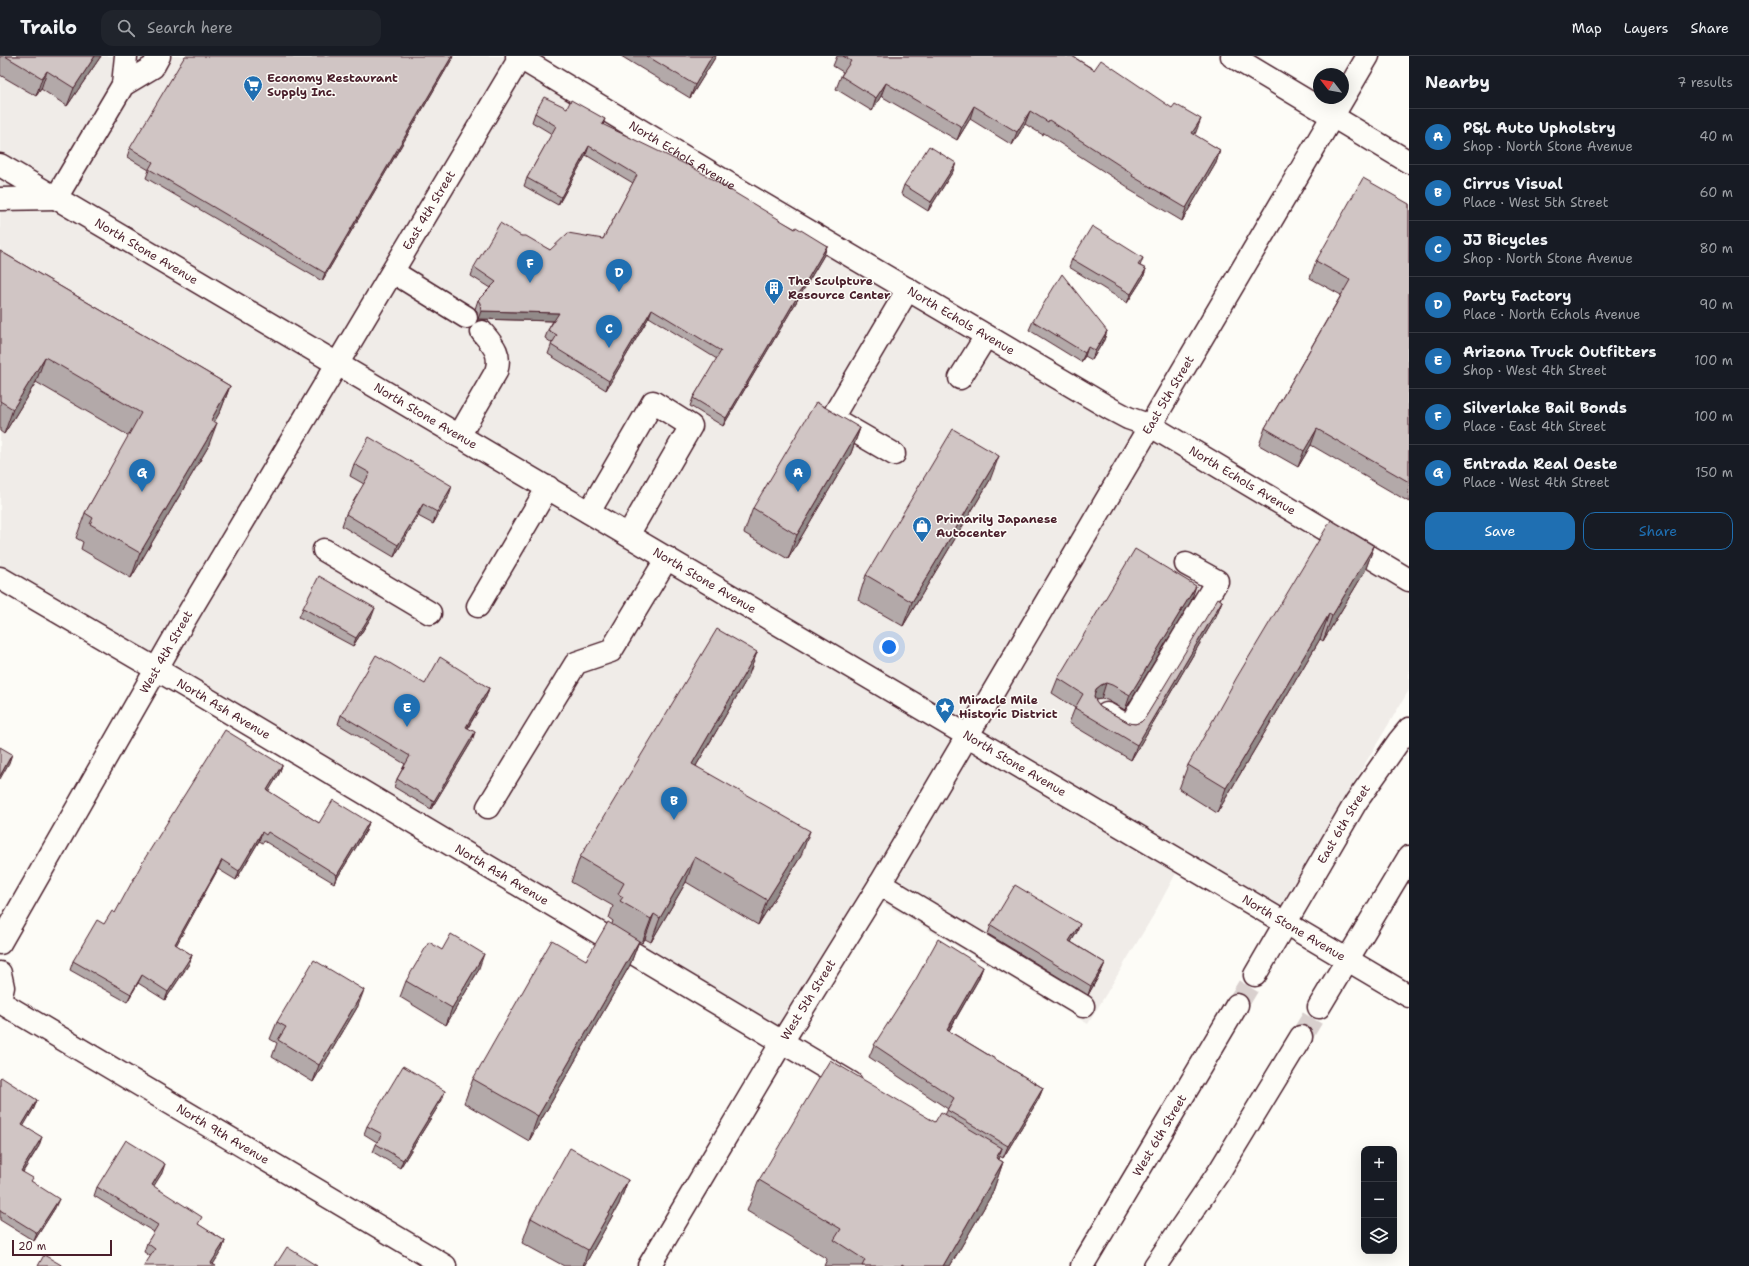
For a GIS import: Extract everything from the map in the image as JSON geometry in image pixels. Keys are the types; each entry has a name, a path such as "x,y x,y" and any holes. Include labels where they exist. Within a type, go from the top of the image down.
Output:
{"street":[{"path":"0,199 56,198 123,85 126,56"},
{"path":"123,85 153,67 159,56"},
{"path":"1232,56 1409,162"},
{"name":"East 5th Street","path":"968,734 1368,56"},
{"name":"East 4th Street","path":"338,365 519,57"},
{"name":"North Echols Avenue","path":"519,57 755,200 986,336 1112,410 1128,418 1151,426 1409,580"},
{"name":"North Stone Avenue","path":"0,165 968,734 1409,996"},
{"path":"393,272 466,317"},
{"path":"894,454 832,418 908,289"},
{"path":"460,436 496,372 499,363 496,349 482,332"},
{"path":"960,378 986,336"},
{"name":"West 4th Street","path":"0,942 156,670 338,365"},
{"path":"589,512 653,402 691,426 628,535"},
{"path":"478,606 548,487"},
{"path":"324,550 430,613"},
{"path":"488,807 576,663 611,652 667,558"},
{"path":"1101,710 1129,727 1217,580 1186,564"},
{"name":"North Ash Avenue","path":"0,578 866,1092"},
{"name":"East 6th Street","path":"1285,923 1356,802 1409,729"},
{"name":"West 5th Street","path":"649,1266 782,1042 880,884 968,734"},
{"path":"1319,1007 1409,857"},
{"path":"880,884 1083,1006"},
{"path":"1255,975 1285,923"},
{"path":"0,973 3,987 0,1001"},
{"name":"North 9th Avenue","path":"0,1001 445,1266"},
{"name":"West 6th Street","path":"1082,1266 1237,1005"},
{"path":"1155,1266 1216,1178 1301,1037"}],"shaded area":[{"path":"0,56 517,56 1409,580 1409,690 1274,916 1182,862 1153,916 1088,1024 873,897 782,1042 0,578"}],"building":[{"path":"5,56 95,56 74,88 47,71 42,78"},
{"path":"185,56 452,56 325,273 149,169 153,162 130,148"},
{"path":"647,56 712,56 695,85"},
{"path":"843,56 1072,56 1094,70 1101,60 1172,108 1175,104 1201,119 1192,133 1220,150 1186,208 1132,176 1133,174 1049,120 1048,122 1030,111 1017,132 974,106 962,127 886,83 876,98 841,76 851,61"},
{"path":"544,97 567,108 571,100 605,119 602,124 687,164 795,229 796,227 827,246 726,418 693,398 721,351 652,309 609,381 551,345 557,335 548,330 559,313 481,311 478,300 496,282 474,267 500,223 521,236 526,236 550,250 568,233 603,239 637,175 589,146 561,197 527,178 556,126 535,113"},
{"path":"929,146 956,163 931,202 904,185"},
{"path":"1363,178 1409,204 1409,482 1317,429 1304,451 1265,428 1350,280 1316,261"},
{"path":"1092,226 1143,258 1138,265 1146,269 1131,294 1072,259"},
{"path":"0,251 230,386 211,420 217,423 140,553 90,524 93,518 85,513 141,413 45,357 13,409 0,401"},
{"path":"1062,274 1107,331 1095,351 1088,347 1085,353 1033,321"},
{"path":"816,402 860,428 797,535 753,508"},
{"path":"953,429 999,456 912,602 866,575"},
{"path":"369,437 452,486 437,512 423,504 398,545 346,514 370,473 354,464"},
{"path":"1331,520 1374,546 1332,616 1329,614 1226,788 1188,765 1237,677"},
{"path":"1135,549 1196,586 1130,695 1112,685 1106,683 1101,685 1096,689 1094,696 1100,707 1129,723 1135,724 1141,722 1145,718 1218,598 1222,601 1137,745 1075,708 1083,694 1058,678"},
{"path":"319,576 375,608 356,638 303,608"},
{"path":"717,629 757,652 692,764 810,831 767,900 695,857 660,918 654,914 651,919 620,901 623,897 618,894 624,883 580,857"},
{"path":"376,655 425,684 440,657 489,688 466,727 475,732 434,801 397,779 410,756 341,715"},
{"path":"225,730 282,765 267,790 319,823 333,800 369,822 337,875 268,832 266,835 262,832 239,871 222,860 175,944 192,955 168,992 142,975 131,994 73,961 97,920 104,924 112,911 115,913 145,858"},
{"path":"0,747 12,754 0,776"},
{"path":"1015,885 1080,924 1069,941 1105,963 1091,986 991,925"},
{"path":"608,922 639,941 538,1116 473,1079 552,940 586,960"},
{"path":"451,934 484,954 452,1008 406,981 429,942 442,950"},
{"path":"938,939 983,967 947,1030 1043,1088 1008,1146 947,1110 954,1098 874,1045 916,979"},
{"path":"314,960 364,990 319,1065 278,1040 286,1027 277,1022"},
{"path":"830,1060 935,1122 941,1112 1002,1148 996,1158 1003,1162 943,1266 905,1266 902,1264 901,1266 862,1266 865,1260 834,1240 841,1229 759,1180"},
{"path":"403,1066 445,1091 403,1160 376,1144 382,1134 367,1126"},
{"path":"1,1077 37,1100 22,1125 42,1137 21,1171 33,1178 31,1181 59,1199 37,1233 0,1210"},
{"path":"126,1140 165,1164 152,1185 202,1217 198,1224 225,1241 211,1263 216,1266 144,1266 155,1249 147,1243 158,1225 97,1187"},
{"path":"570,1148 628,1180 588,1250 531,1218"},
{"path":"287,1247 317,1266 275,1266"},
{"path":"44,1255 63,1266 38,1266"}],"tunnel":[{"path":"1237,1005 1255,975"},
{"path":"1301,1037 1319,1007"}],"place":[{"name":"Economy Restaurant Supply Inc.","path":"253,102"},
{"name":"Silverlake Bail Bonds","path":"530,283"},
{"name":"Party Factory","path":"619,292"},
{"name":"The Sculpture Resource Center","path":"774,305"},
{"name":"JJ Bicycles","path":"609,348"},
{"name":"Entrada Real Oeste","path":"142,492"},
{"name":"P&L Auto Upholstry","path":"798,492"},
{"name":"Primarily Japanese Autocenter","path":"922,543"},
{"name":"Miracle Mile Historic District","path":"945,724"},
{"name":"Arizona Truck Outfitters","path":"407,727"},
{"name":"Cirrus Visual","path":"674,820"}]}
